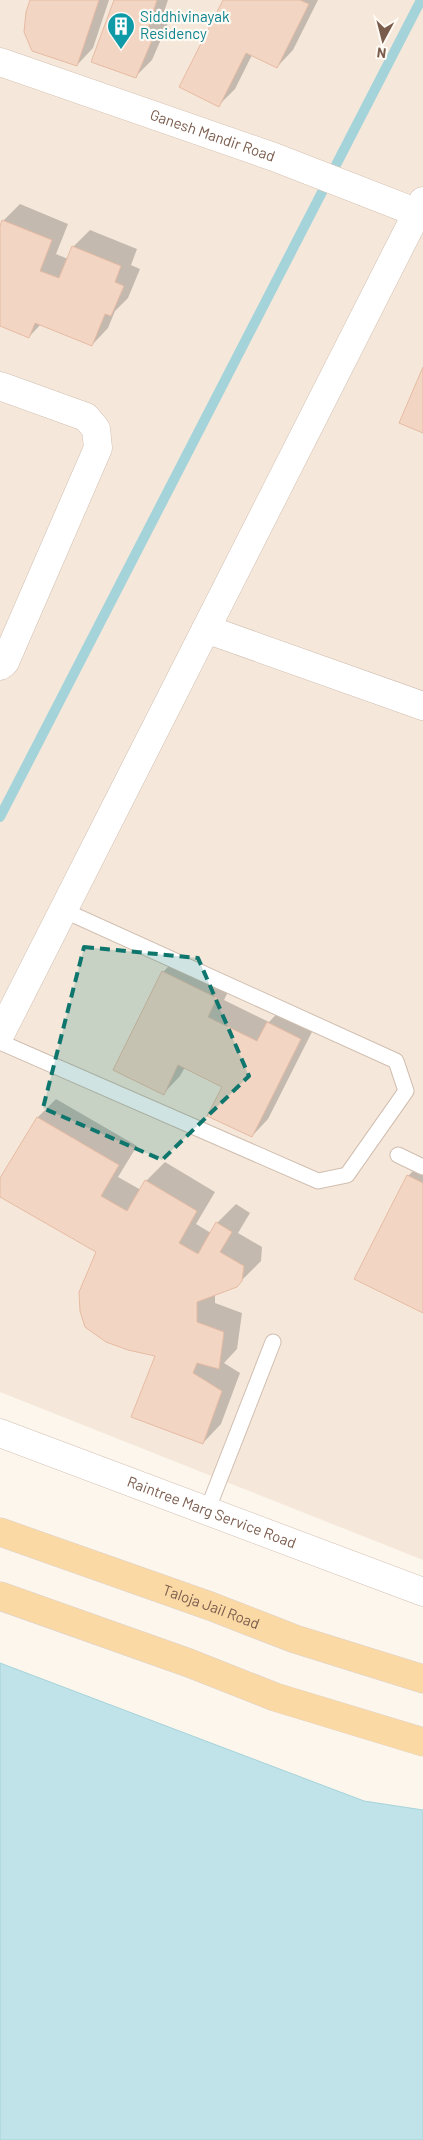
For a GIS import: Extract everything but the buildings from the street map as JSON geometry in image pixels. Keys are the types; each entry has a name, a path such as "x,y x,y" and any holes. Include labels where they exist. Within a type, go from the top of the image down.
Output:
{"main road":[{"name":"Taloja Jail Road","path":"0,1532 210,1606 296,1639 423,1679"},
{"path":"0,1596 188,1663 275,1697 423,1742"}],"street":[{"name":"Ganesh Mandir Road","path":"0,62 274,157 390,202 421,209"},
{"path":"0,1035 421,209"},
{"path":"0,386 86,417 96,429 98,448 4,662 0,666"},
{"path":"206,629 423,706"},
{"name":"Raintree Marg Service Road","path":"0,1433 207,1511 420,1583"}],"lane":[{"path":"0,1042 318,1181 347,1175 406,1091 396,1062 64,910"},
{"path":"398,1155 423,1167"},
{"path":"207,1511 274,1342"}],"highlighted area":[{"path":"84,947 198,958 249,1076 162,1160 43,1108"}],"shaded area":[{"path":"0,0 423,0 423,1560 0,1392"}],"water":[{"path":"0,1663 364,1801 423,1810 423,2140 0,2140"}],"waterway":[{"path":"0,817 421,0"}],"place":[{"name":"Siddhivinayak Residency","path":"121,50"}]}
